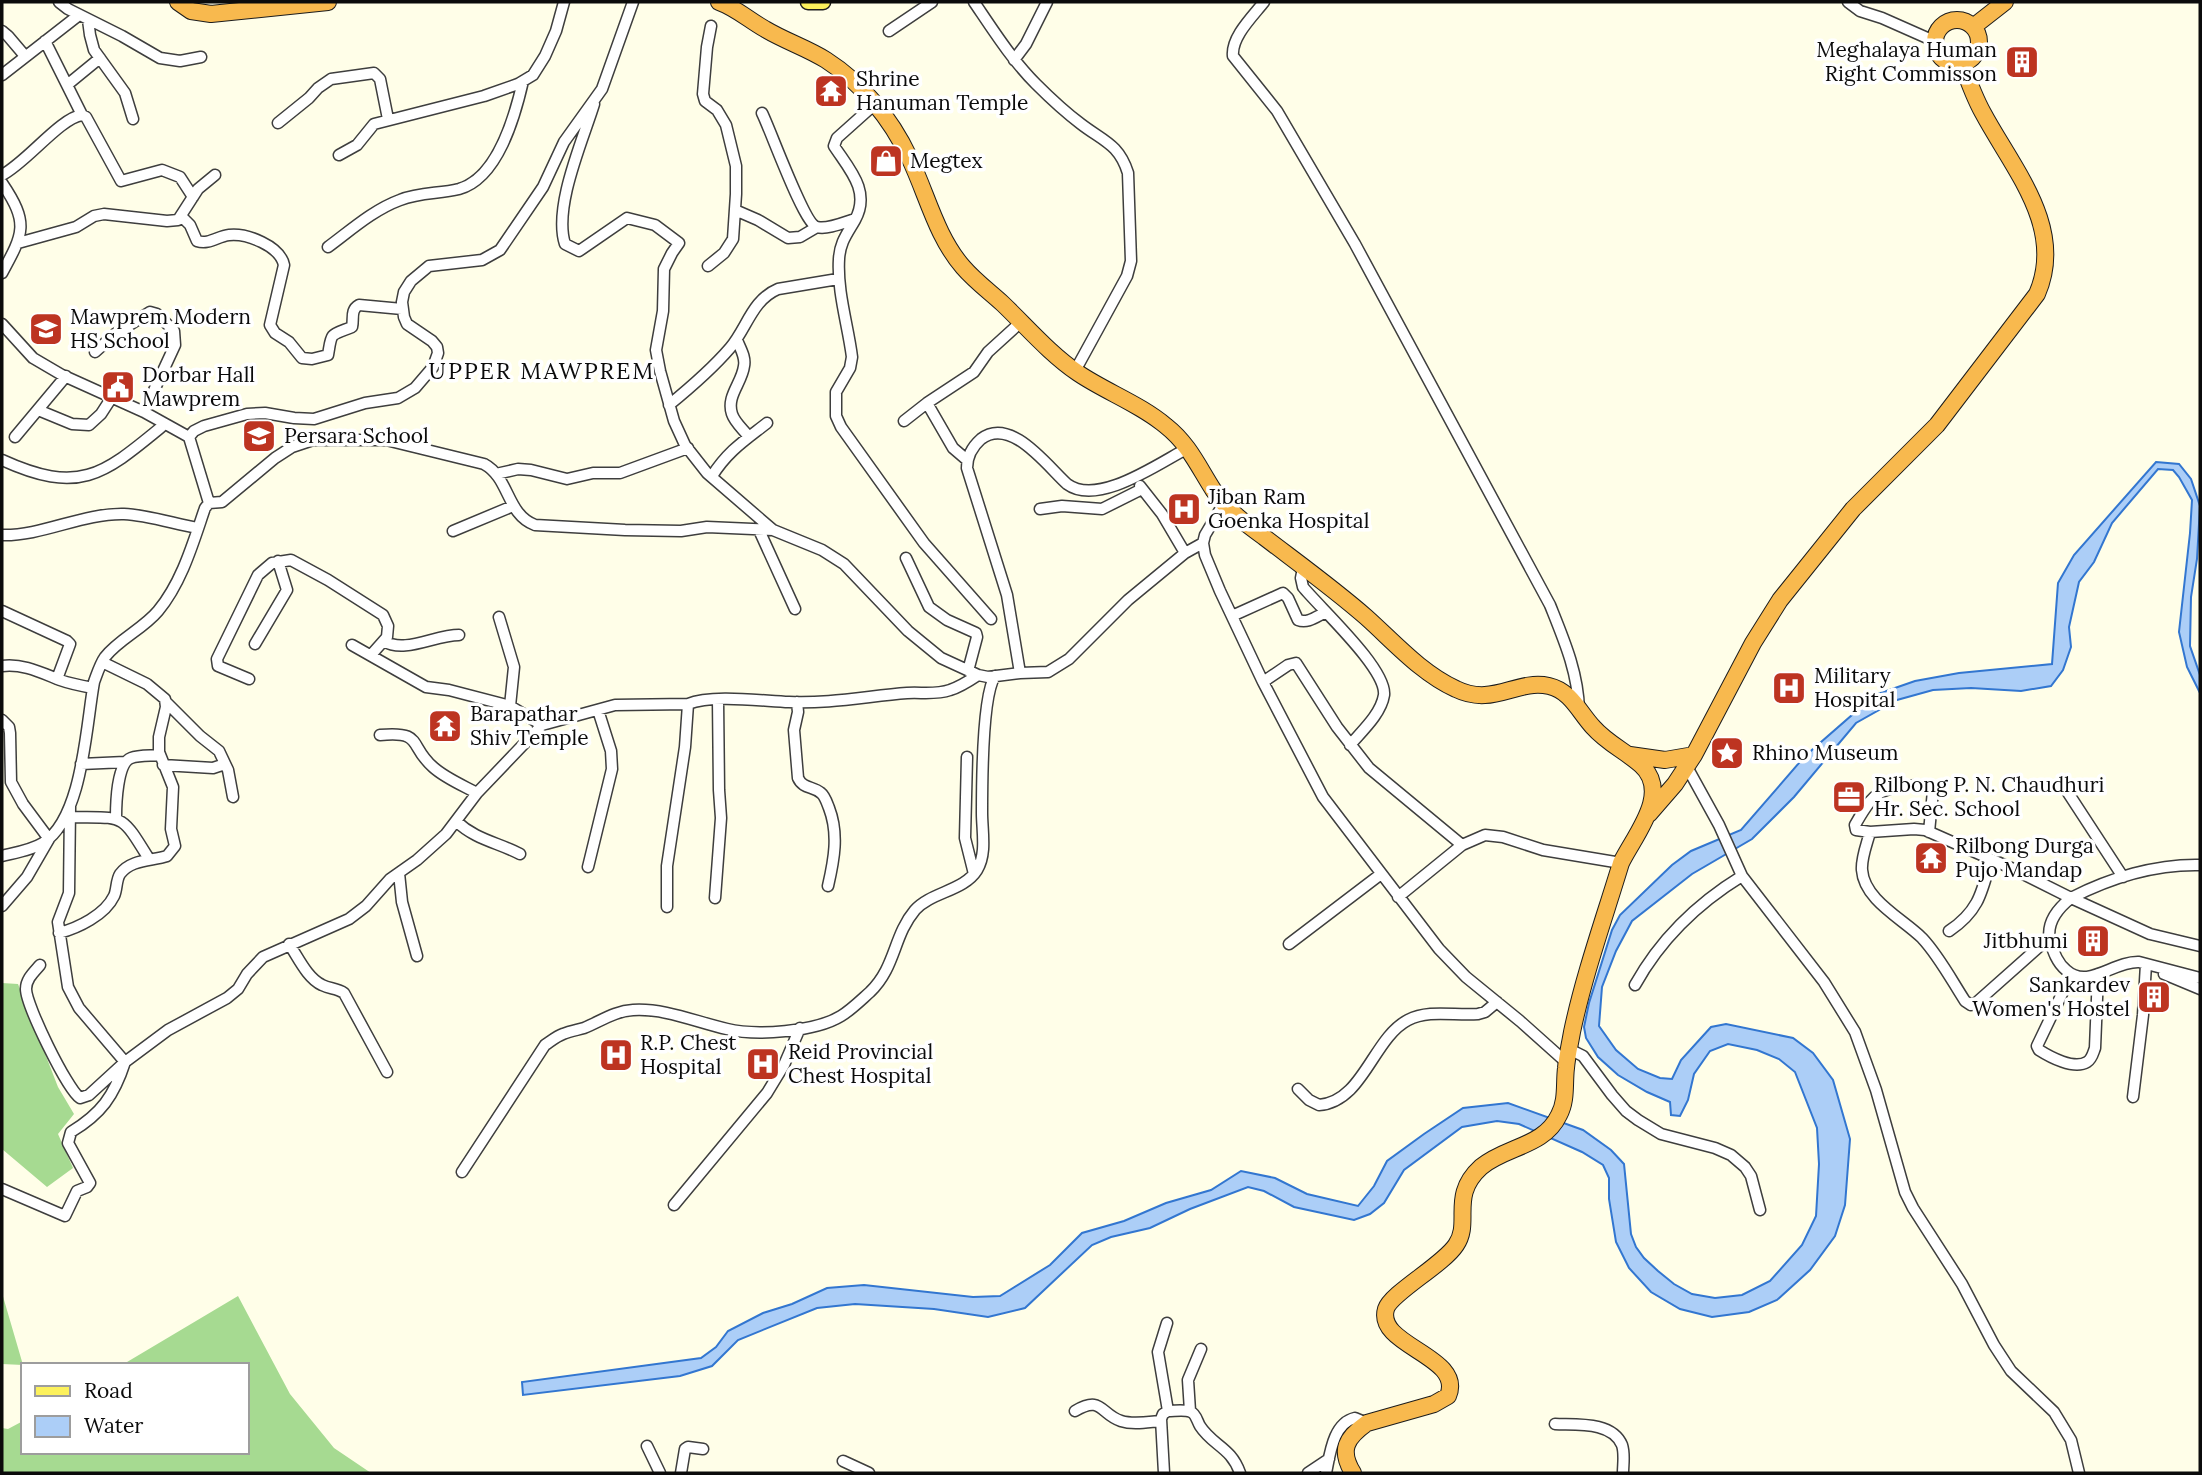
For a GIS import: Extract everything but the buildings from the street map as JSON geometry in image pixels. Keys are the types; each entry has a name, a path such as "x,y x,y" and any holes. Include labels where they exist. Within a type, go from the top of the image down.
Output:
{"highway":[{"path":"178,2 191,11 203,14 328,2"},
{"path":"719,2 825,60 857,85 889,121 905,149 937,225 963,267 1075,372 1164,424 1188,448 1224,503 1253,529 1346,600 1419,666 1456,689 1478,696 1489,696 1525,687 1549,686 1568,695 1599,734 1642,766 1650,779 1653,792 1648,817"},
{"path":"1973,27 2005,2"},
{"path":"1962,20 1977,32 1979,45 1973,57 1955,64 1942,59 1934,41 1939,28 1949,21 1962,20"},
{"path":"1353,1473 1347,1463 1347,1444 1351,1436 1367,1423 1434,1404 1448,1396 1451,1384 1445,1371 1390,1329 1385,1316 1386,1310 1393,1299 1430,1271 1455,1247 1460,1238 1462,1198 1473,1177 1494,1159 1540,1137 1560,1115 1565,1099 1567,1060 1579,1001 1621,863 1648,817 1690,761 1753,643 1780,600 1853,509 1922,442 1949,411 2027,309 2042,281 2046,253 2044,232 2038,214 2031,197 1981,111 1962,63"},
{"path":"1624,754 1657,760 1690,761"}],"main road":[{"path":"808,2 823,2"}],"street":[{"path":"59,2 160,58 180,61 201,57"},
{"path":"339,155 357,145 374,124 484,96 533,75 556,31 564,2"},
{"path":"189,437 204,426 256,412 314,419 352,406 398,398 415,388 433,367 438,353 432,341 407,324 402,309 404,292 423,269 435,265 481,260 500,250 543,187 564,142 602,89 633,2"},
{"path":"889,31 932,2"},
{"path":"974,2 1014,60 1052,99 1118,151 1124,159 1128,173 1131,261 1075,372"},
{"path":"1014,60 1026,44 1047,2"},
{"path":"1264,2 1240,34 1233,48 1233,56 1277,111 1355,244 1549,605 1572,664 1578,688 1579,710"},
{"path":"1848,2 1860,11 1934,41"},
{"path":"2,75 45,41 84,18"},
{"path":"84,18 92,44 125,93 133,119"},
{"path":"708,266 730,246 734,233 736,166 721,114 705,101 703,94 711,26"},
{"path":"2,31 25,56"},
{"path":"45,41 82,115 86,117 121,181 162,170 180,177 193,197"},
{"path":"67,85 100,58"},
{"path":"278,123 331,79 374,73 380,79 388,120"},
{"path":"328,247 371,215 397,201 414,195 466,187 491,164 500,151 523,81"},
{"path":"597,96 563,204 562,236 565,244 579,251 627,218 656,225 680,243 664,270 663,311 656,351 674,421 688,448 707,473 773,530 822,550 851,570 927,648 973,673 995,676 1048,672 1069,659 1128,600 1185,553 1203,543 1224,503"},
{"path":"875,104 837,138 835,143 836,149 855,176 860,190 860,208 841,246 838,279 852,357 850,368 836,392 836,416 924,543 991,619"},
{"path":"762,113 809,222 817,227"},
{"path":"2,175 18,165 71,119 82,115"},
{"path":"19,243 76,227 94,216 104,214 167,221 178,219 198,189 215,175"},
{"path":"2,183 11,197 22,229 19,243 2,272"},
{"path":"735,210 788,238 800,237 817,227 855,219"},
{"path":"181,216 190,225 197,242 242,235 251,237 281,256 284,265 270,325 275,332 289,341 302,358 312,359 328,355 331,337 340,330 352,327 353,311 359,305 402,309"},
{"path":"669,405 697,383 737,340 755,307 769,293 778,289 838,279"},
{"path":"95,352 114,334 150,312 157,314 174,331 175,345 144,412"},
{"path":"904,421 974,372 988,352 1021,322"},
{"path":"2,324 33,358 189,437 209,503"},
{"path":"737,340 744,356 744,368 731,407 735,420 749,437"},
{"path":"15,437 66,376"},
{"path":"38,410 72,424 89,425 101,414 112,397"},
{"path":"927,403 948,441 967,460"},
{"path":"712,476 724,457 767,423"},
{"path":"2,460 50,476 83,476 108,468 165,424"},
{"path":"1020,673 1007,595 967,468 967,460 980,440 987,435 1004,433 1020,440 1074,489 1096,492 1133,477 1188,448"},
{"path":"125,1062 79,1008 68,987 58,922 69,893 71,812 93,688 102,662 159,610 181,574 209,503 222,502 292,447 313,440 364,439 403,443 484,464 496,474 521,519 534,525 681,531 706,527 773,530"},
{"path":"496,474 519,469 567,479 593,473 620,473 688,448"},
{"path":"1133,477 1162,514 1185,553"},
{"path":"1040,509 1062,506 1102,509 1142,489"},
{"path":"453,531 513,506"},
{"path":"2,535 31,534 56,525 123,514 198,528"},
{"path":"760,530 795,609"},
{"path":"1203,543 1210,569 1263,682 1323,797 1439,949 1466,977 1567,1060 1583,1056 1612,1095 1638,1120 1672,1138 1715,1148 1731,1155 1751,1175 1759,1210"},
{"path":"40,965 28,980 27,996 44,1036 75,1095 80,1098 89,1095 125,1062 168,1030 227,998 238,989 262,957 349,919 366,906 390,879 425,855 477,793 542,725 615,705 759,699 797,702 939,693 959,687 973,673 976,633 947,620 929,607 906,558"},
{"path":"255,644 287,590 278,561"},
{"path":"249,679 218,666 216,659 257,575 278,561 296,562 383,615 388,634 371,655"},
{"path":"1303,568 1303,587 1342,628 1371,665 1384,689 1381,704 1350,745"},
{"path":"1232,616 1283,593 1301,622 1326,612"},
{"path":"2,611 70,644 57,678"},
{"path":"499,617 514,667 510,706"},
{"path":"384,641 391,646 402,648 437,637 458,635"},
{"path":"352,645 426,687 449,690 510,706 542,725"},
{"path":"102,662 163,695 166,702 217,749 225,764 233,796"},
{"path":"1263,682 1288,664 1296,663 1350,745 1369,768 1462,845"},
{"path":"2,665 21,667 93,688"},
{"path":"462,1172 545,1045 564,1033 619,1012 634,1010 653,1010 751,1033 800,1028 841,1016 869,993 887,973 901,933 918,907 967,880 980,863 983,849 983,779 988,698 995,676"},
{"path":"715,898 721,818 718,700"},
{"path":"59,933 82,926 110,903 120,874 136,863 167,856 175,846 171,829 173,787 162,760 159,737 166,702"},
{"path":"797,702 794,730 800,782 821,793 828,805 834,826 834,861 828,886"},
{"path":"667,907 667,866 685,747 688,704"},
{"path":"588,867 612,769 611,751 598,710"},
{"path":"2,720 9,727 10,733 11,782 48,839"},
{"path":"380,735 409,736 433,767 477,793"},
{"path":"967,757 965,838 974,874"},
{"path":"81,764 125,762 131,758 213,768 225,764"},
{"path":"1690,761 1741,872 1843,1011 1864,1055 1905,1192 1913,1208 1962,1284 2011,1371 2054,1412 2071,1440 2079,1473"},
{"path":"116,818 117,791 125,762"},
{"path":"2061,782 2123,877"},
{"path":"1929,832 1933,791 1927,786 1917,785 1892,787 1879,792 1855,825 1859,832 1914,829 1929,832 2150,934 2200,946"},
{"path":"2,856 42,844 56,832 71,812"},
{"path":"71,812 121,820 130,828 149,859"},
{"path":"456,821 476,837 520,854"},
{"path":"1870,832 1862,861 1864,879 1881,904 1930,947 1971,1005 2049,938"},
{"path":"1398,897 1462,845 1478,836 1494,835 1527,846 1621,863"},
{"path":"2,906 27,877 48,839"},
{"path":"1950,931 1973,911 1991,859"},
{"path":"2200,865 2179,865 2123,877 2094,887 2071,898 2055,914 2049,929 2049,938 2057,960 2071,975 2083,978 2130,962 2200,978"},
{"path":"1635,985 1648,961 1665,940 1741,872"},
{"path":"399,873 402,902 417,956"},
{"path":"1289,944 1381,874"},
{"path":"289,944 311,977 321,985 344,993 387,1072"},
{"path":"2133,1097 2146,964"},
{"path":"2159,968 2169,977 2200,989"},
{"path":"2071,975 2036,1046 2060,1060 2080,1064 2091,1058 2095,1048 2098,974"},
{"path":"1298,1090 1319,1105 1335,1102 1352,1088 1388,1040 1408,1020 1422,1015 1478,1014 1497,1002"},
{"path":"674,1206 767,1093 784,1065 800,1028"},
{"path":"2,1189 65,1216 77,1191 88,1187 90,1183 68,1143 68,1136 102,1110 125,1062"},
{"path":"1167,1323 1158,1352 1168,1411"},
{"path":"1201,1349 1188,1380 1191,1411 1208,1435 1233,1457 1240,1473"},
{"path":"1075,1411 1088,1405 1097,1405 1122,1421 1161,1421"},
{"path":"1164,1473 1161,1421 1163,1414 1168,1411 1191,1411"},
{"path":"1326,1473 1338,1431 1343,1424 1355,1418 1367,1423"},
{"path":"1555,1424 1587,1425 1614,1434 1621,1443 1623,1473"},
{"path":"646,1446 660,1473"},
{"path":"681,1473 685,1449 703,1448"},
{"path":"1308,1473 1329,1459"},
{"path":"843,1461 869,1473"}],"green space":[{"path":"2,983 18,984 58,1087 74,1114 58,1134 73,1168 47,1187 2,1149"},
{"path":"2,1293 22,1363 2,1364"},
{"path":"238,1296 290,1394 334,1448 371,1473 2,1473 2,1428 8,1429 21,1422 21,1454 248,1454 248,1363 125,1363"}],"water":[{"path":"2156,462 2179,464 2191,479 2200,506 2197,559 2191,597 2190,646 2200,675 2200,693 2187,667 2179,632 2192,500 2173,470 2158,469 2112,523 2094,562 2079,582 2069,627 2071,647 2063,670 2051,686 2021,691 1971,688 1933,690 1897,700 1856,723 1794,797 1752,839 1692,874 1632,921 1616,951 1602,987 1599,1026 1616,1050 1638,1069 1660,1078 1672,1079 1681,1060 1711,1027 1726,1024 1793,1038 1813,1053 1833,1080 1850,1139 1845,1205 1835,1236 1810,1270 1777,1300 1749,1312 1712,1317 1680,1309 1651,1292 1629,1268 1616,1242 1609,1199 1609,1178 1603,1165 1582,1152 1519,1124 1497,1121 1462,1127 1404,1170 1384,1203 1370,1214 1354,1220 1294,1207 1264,1191 1248,1187 1150,1228 1111,1237 1092,1245 1025,1308 988,1317 934,1309 855,1304 817,1308 738,1340 712,1366 680,1376 523,1395 522,1382 701,1358 716,1347 728,1331 763,1313 792,1304 827,1288 864,1285 973,1297 1000,1296 1050,1265 1082,1233 1211,1190 1241,1171 1275,1178 1307,1194 1358,1206 1374,1186 1387,1161 1424,1134 1463,1108 1508,1103 1583,1130 1611,1150 1624,1164 1631,1234 1636,1247 1644,1258 1674,1284 1692,1294 1715,1298 1742,1295 1770,1281 1802,1245 1816,1216 1819,1164 1817,1128 1795,1072 1779,1059 1757,1050 1728,1044 1710,1051 1694,1074 1688,1100 1680,1116 1671,1115 1670,1102 1618,1075 1598,1057 1586,1038 1584,1027 1612,930 1620,915 1672,865 1691,851 1741,830 1805,756 1875,695 1915,681 1959,673 2052,664 2058,583 2074,555"}],"place":[{"name":"Meghalaya Human Right Commisson","path":"2022,62"},
{"name":"Shrine Hanuman Temple","path":"831,91"},
{"name":"Megtex","path":"886,161"},
{"name":"Mawprem Modern HS School","path":"46,329"},
{"name":"Dorbar Hall Mawprem","path":"118,387"},
{"name":"Persara School","path":"259,436"},
{"name":"Jiban Ram Goenka Hospital","path":"1184,509"},
{"name":"Military Hospital","path":"1789,688"},
{"name":"Barapathar Shiv Temple","path":"445,726"},
{"name":"Rhino Museum","path":"1727,753"},
{"name":"Rilbong P. N. Chaudhuri Hr. Sec. School","path":"1849,797"},
{"name":"Rilbong Durga Pujo Mandap","path":"1931,858"},
{"name":"Jitbhumi","path":"2093,941"},
{"name":"Sankardev Women's Hostel","path":"2154,997"},
{"name":"R.P. Chest Hospital","path":"616,1055"},
{"name":"Reid Provincial Chest Hospital","path":"763,1064"}],"district":[{"name":"UPPER MAWPREM","path":"542,371"}]}
